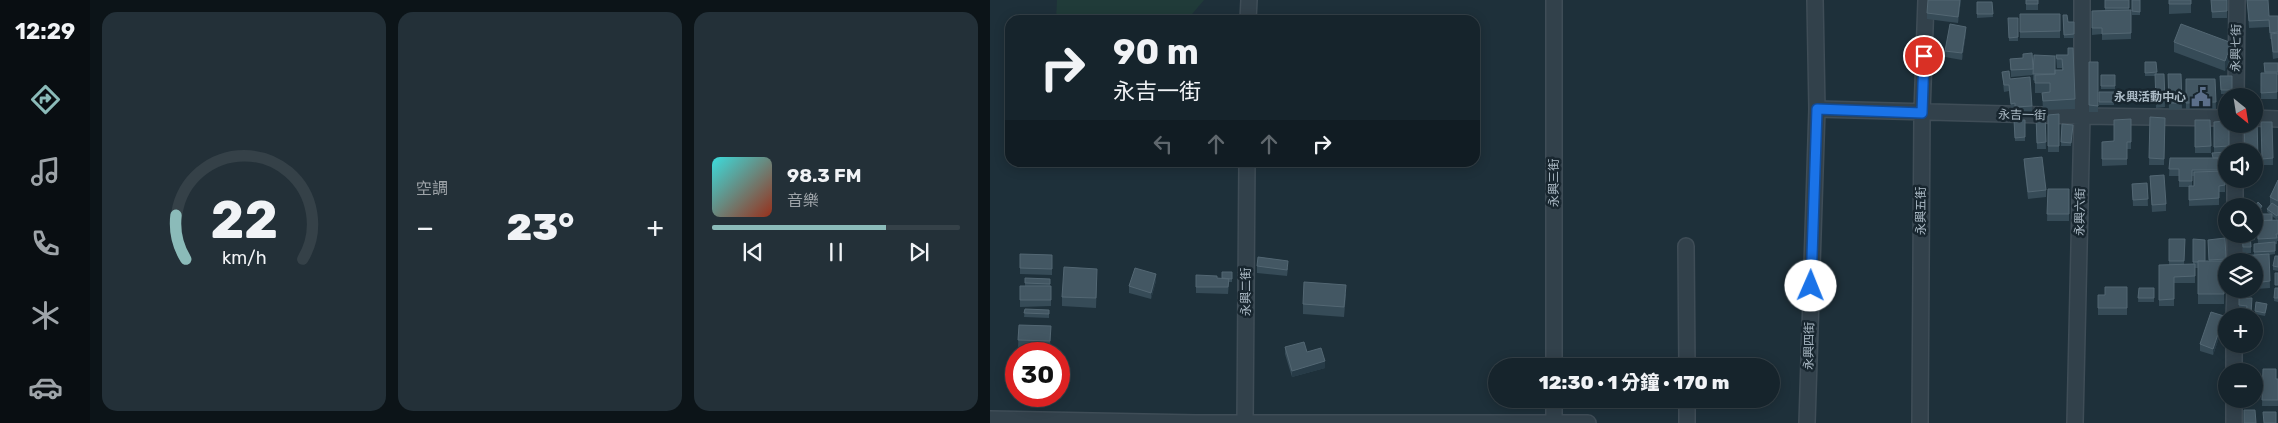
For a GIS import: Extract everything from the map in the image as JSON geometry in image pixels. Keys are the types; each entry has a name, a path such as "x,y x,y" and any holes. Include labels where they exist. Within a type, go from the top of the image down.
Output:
{"street":[{"path":"1248,0 1248,15"},
{"name":"永興三街","path":"1554,0 1554,358"},
{"name":"永興四街","path":"1807,423 1817,109 1815,0"},
{"name":"永興五街","path":"1920,423 1922,113 1926,0"},
{"name":"永興六街","path":"2075,423 2082,116 2082,0"},
{"name":"永興七街","path":"2236,88 2237,0"},
{"name":"永吉一街","path":"1817,109 1922,113 2218,118"},
{"path":"2263,118 2278,119"},
{"name":"永興二街","path":"1245,423 1247,167"},
{"path":"1686,246 1687,358"},
{"path":"1554,408 1554,422"},
{"path":"1687,408 1687,423"},
{"path":"2234,408 2234,423"},
{"path":"990,419 1196,423 1588,423"}],"green space":[{"path":"1057,0 1204,0 1191,15 1056,15"}],"building":[{"path":"1928,0 1960,0 1958,17 1927,13"},
{"path":"2026,0 2038,0 2038,4 2026,4"},
{"path":"2105,0 2129,0 2129,8 2105,8"},
{"path":"2132,0 2140,0 2140,12 2132,11"},
{"path":"2169,0 2191,0 2191,4 2169,4"},
{"path":"2211,0 2227,0 2227,11 2212,12"},
{"path":"2247,0 2268,0 2269,16 2278,16 2278,32 2270,33 2269,20 2249,21"},
{"path":"1977,2 1992,2 1993,14 1977,14"},
{"path":"2131,10 2131,33 2102,34 2102,28 2092,28 2092,11"},
{"path":"2020,14 2060,14 2060,31 2020,32"},
{"path":"2063,15 2067,15 2068,22 2074,22 2074,34 2064,35"},
{"path":"2008,18 2018,18 2018,37 2009,38"},
{"path":"1950,24 1966,27 1962,53 1945,51"},
{"path":"2181,24 2232,43 2225,61 2174,42"},
{"path":"2278,33 2278,52 2273,52 2271,34"},
{"path":"2068,48 2073,48 2075,99 2043,101 2042,93 2050,92 2050,83 2035,83 2035,75 2055,74 2055,70 2063,70 2062,59 2057,59 2056,55 2068,55"},
{"path":"2032,53 2033,69 2011,70 2010,59 2023,58 2023,54"},
{"path":"2034,55 2055,56 2055,74 2033,74"},
{"path":"2089,62 2098,62 2098,106 2089,105"},
{"path":"2145,62 2156,62 2157,72 2145,73"},
{"path":"2264,63 2278,63 2278,72 2265,72"},
{"path":"2009,71 2010,79 2030,77 2032,106 2015,107 2015,103 2011,104 2009,85 2004,85 2002,72"},
{"path":"2261,73 2277,73 2277,92 2263,93 2263,88 2261,88"},
{"path":"2155,74 2164,74 2165,101 2156,101"},
{"path":"2168,74 2181,74 2182,103 2169,103"},
{"path":"2101,75 2115,75 2115,86 2101,86"},
{"path":"2220,76 2232,76 2232,88 2221,88"},
{"name":"永興活動中心","path":"2186,79 2215,79 2216,102 2186,103"},
{"path":"2099,92 2114,92 2114,102 2099,102"},
{"path":"2059,114 2059,146 2048,146 2048,115"},
{"path":"2045,115 2046,142 2037,143 2036,116"},
{"path":"2150,117 2165,118 2164,159 2149,158"},
{"path":"2131,119 2131,142 2127,142 2127,159 2102,159 2102,142 2114,141 2114,120"},
{"path":"2014,120 2025,120 2025,137 2015,138"},
{"path":"2195,120 2210,120 2211,146 2195,147"},
{"path":"2214,122 2218,122 2218,133 2229,133 2229,143 2218,143 2218,147 2214,147"},
{"path":"2263,122 2272,122 2273,158 2263,159"},
{"path":"2062,124 2073,125 2071,143 2061,142"},
{"path":"2244,133 2257,133 2258,143 2245,143"},
{"path":"2212,153 2218,153 2218,158 2213,158"},
{"path":"2042,157 2046,190 2028,192 2024,159"},
{"path":"2170,158 2218,158 2218,170 2192,170 2192,181 2179,181 2179,169 2169,169"},
{"path":"2218,171 2219,198 2189,200 2189,186 2194,186 2194,172"},
{"path":"2164,175 2166,204 2152,205 2150,176"},
{"path":"2278,180 2278,201 2270,197"},
{"path":"2147,183 2148,199 2133,200 2132,184"},
{"path":"2048,189 2069,189 2069,214 2047,214"},
{"path":"2272,203 2278,207 2277,216 2267,209"},
{"path":"2263,214 2272,214 2272,220 2263,221"},
{"path":"2278,220 2277,238 2263,239 2263,221"},
{"path":"2169,239 2185,239 2184,261 2169,261"},
{"path":"2193,239 2205,240 2205,261 2193,262"},
{"path":"2218,239 2218,243 2225,243 2226,253 2218,253 2218,259 2209,260 2208,240"},
{"path":"2275,242 2275,251 2254,252 2254,244"},
{"path":"2243,243 2251,243 2251,247 2243,247"},
{"path":"1020,254 1052,255 1052,269 1020,268"},
{"path":"2263,254 2269,254 2270,281 2263,282"},
{"path":"2275,256 2278,256 2278,267 2273,266"},
{"path":"1258,257 1288,261 1287,270 1257,266"},
{"path":"2198,261 2218,261 2218,294 2198,294"},
{"path":"2195,264 2195,276 2174,277 2174,299 2159,300 2159,265"},
{"path":"1064,267 1097,269 1096,298 1062,297"},
{"path":"1135,268 1156,274 1151,293 1129,286"},
{"path":"1222,272 1232,272 1232,279 1222,278"},
{"path":"2275,273 2278,273 2278,285 2275,285"},
{"path":"1196,275 1217,276 1217,278 1229,279 1228,287 1196,287"},
{"path":"1025,278 1050,279 1050,284 1025,283"},
{"path":"1304,282 1346,285 1344,307 1303,304"},
{"path":"1020,286 1051,286 1051,300 1020,300"},
{"path":"2105,287 2127,287 2127,308 2098,308 2098,295 2105,295"},
{"path":"2139,288 2154,288 2154,298 2138,298"},
{"path":"2275,288 2278,288 2278,298 2274,298"},
{"path":"2239,298 2252,298 2251,308 2239,305"},
{"path":"2256,302 2267,304 2265,313 2263,313 2263,308 2255,308"},
{"path":"1025,309 1049,310 1049,314 1024,313"},
{"path":"2211,312 2218,314 2218,334 2213,349 2200,344"},
{"path":"1019,325 1051,326 1050,341 1018,340"},
{"path":"1304,342 1307,352 1321,348 1325,361 1292,371 1285,347"},
{"path":"2263,369 2276,369 2278,400 2263,400"},
{"path":"2244,410 2255,410 2256,423 2244,423"},
{"path":"2263,412 2276,412 2276,423 2264,423"}],"place":[{"name":"永興活動中心","path":"2201,97"}],"route":[{"path":"1811,286 1817,109 1922,113 1924,56"}]}
